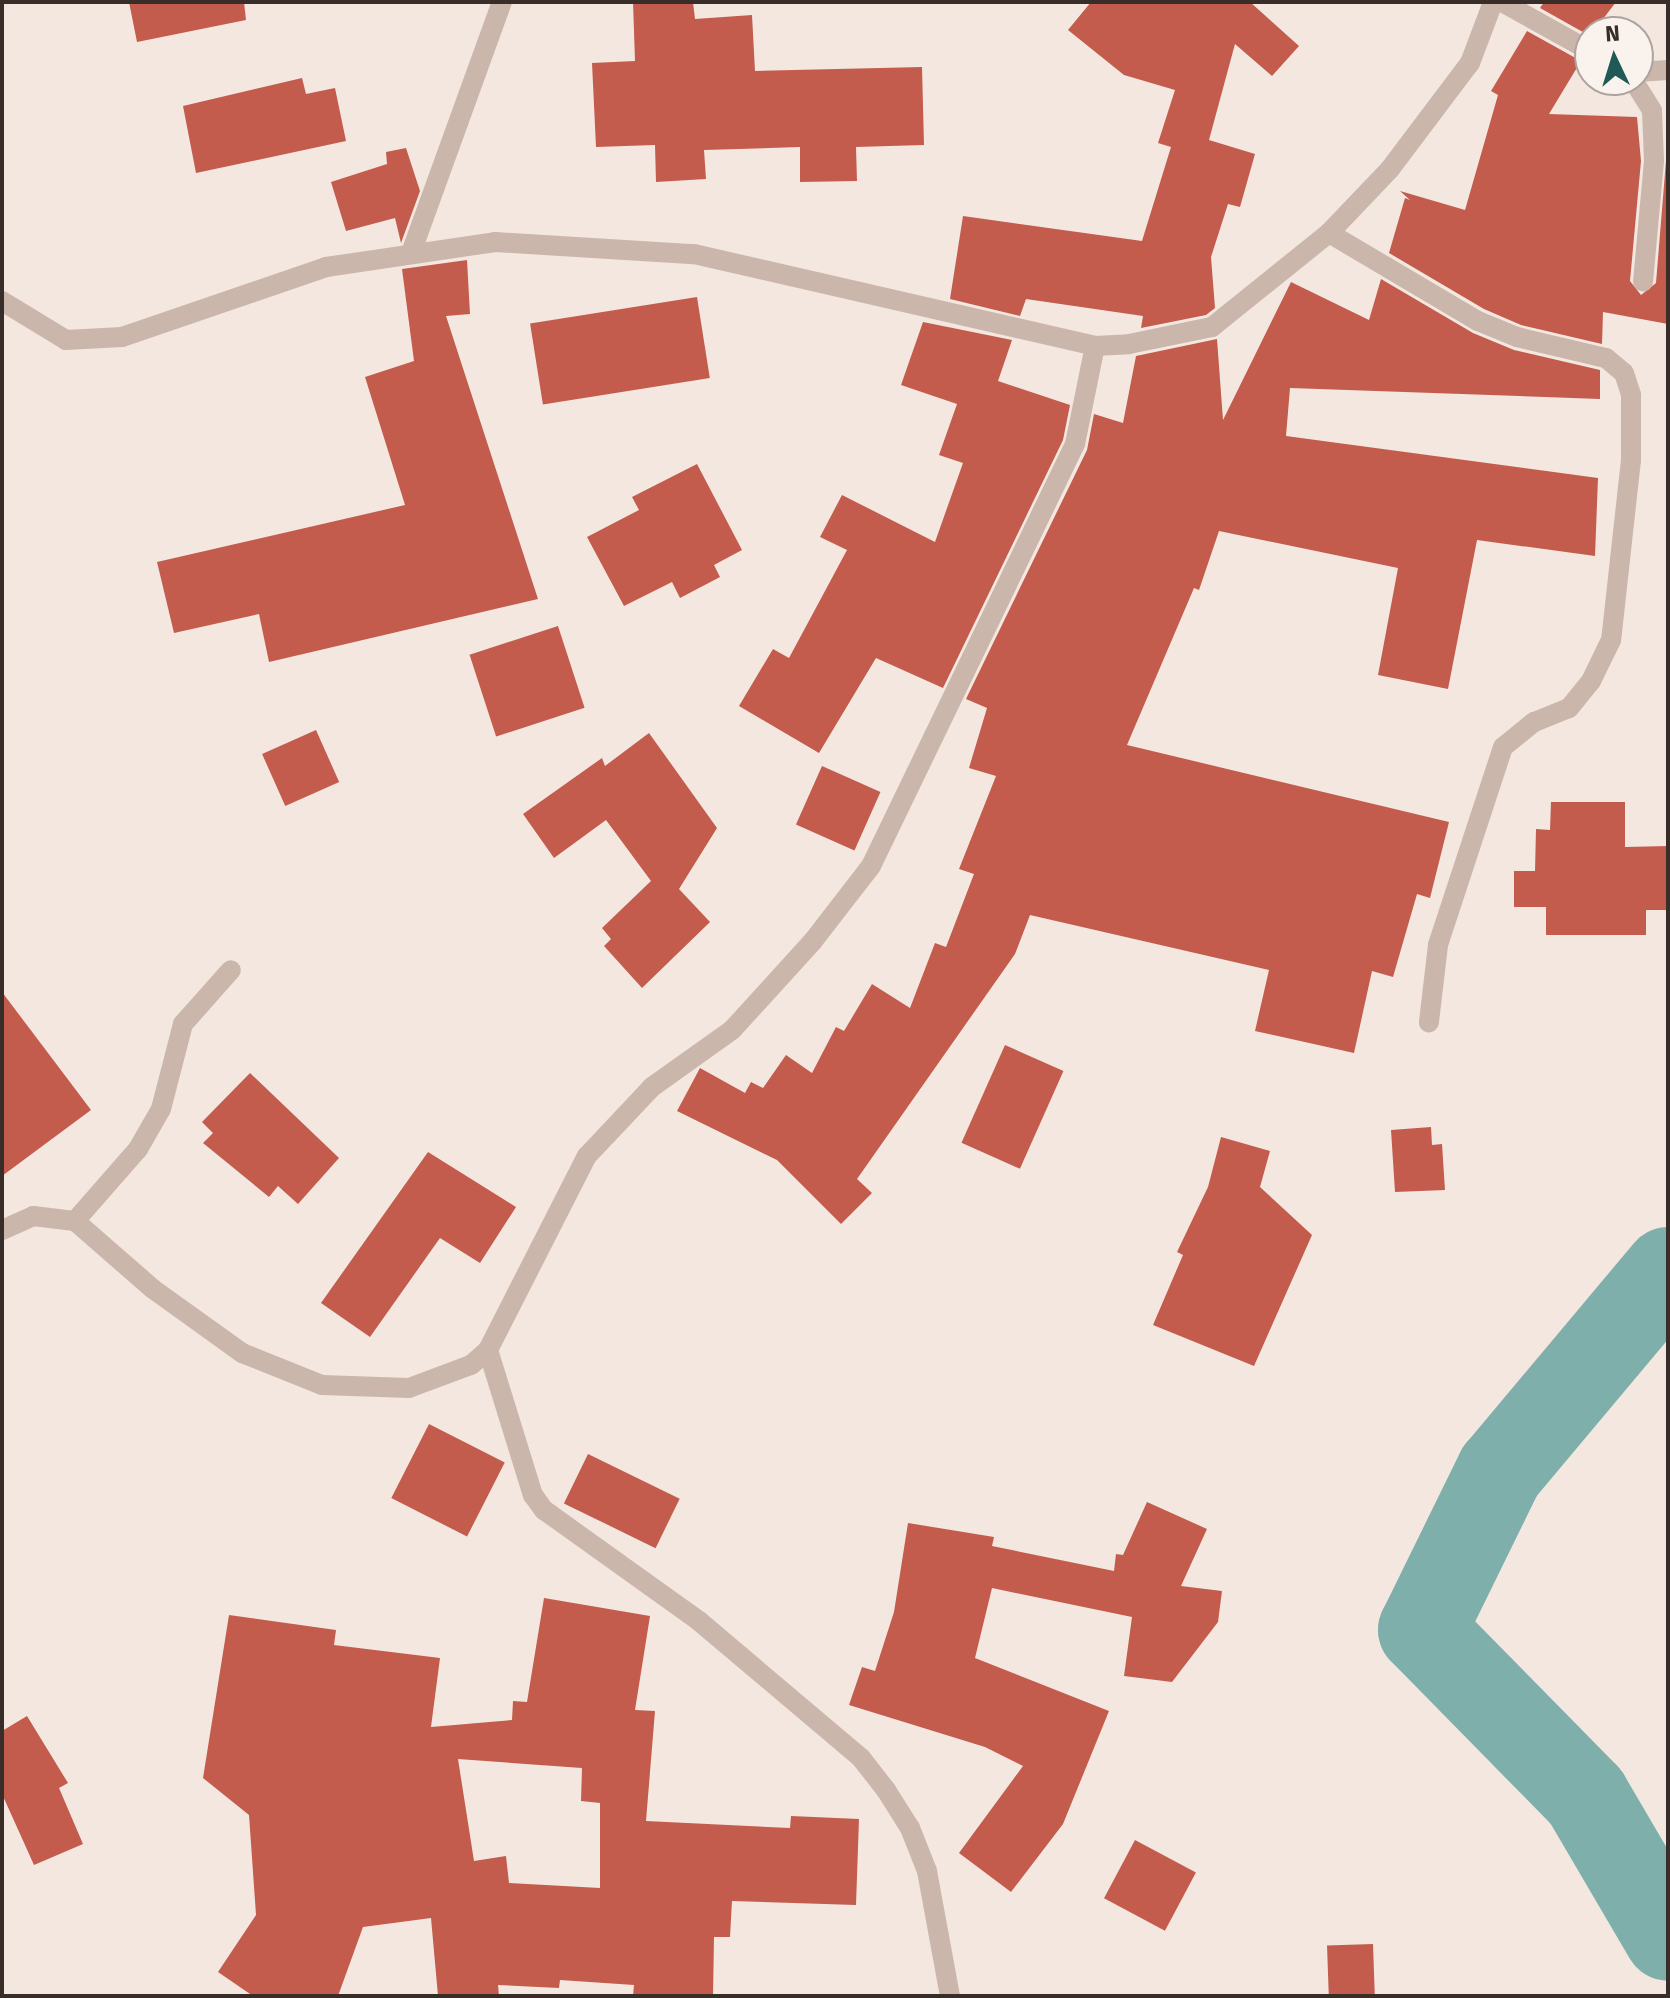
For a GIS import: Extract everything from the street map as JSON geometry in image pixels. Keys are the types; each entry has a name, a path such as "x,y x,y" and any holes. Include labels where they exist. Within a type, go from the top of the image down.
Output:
{"street":[{"path":"411,253 502,2"},
{"path":"2,301 66,340 122,337 326,267 495,242 694,254 1095,346 1212,327 1329,233 1390,169 1470,63 1493,2"},
{"path":"1502,2 1574,42"},
{"path":"1643,96 1652,111 1653,136 1643,282"},
{"path":"1329,233 1478,321 1517,337 1606,358 1624,373 1631,395 1631,460 1611,640 1591,681 1569,708 1534,722 1503,747 1438,945 1429,1022"},
{"path":"2,1230 33,1216 75,1221 153,1289 242,1353 322,1385 409,1388 471,1365 488,1350 587,1156 652,1087 732,1030 813,941 871,866 1075,444 1095,346"},
{"path":"75,1221 138,1149 161,1109 183,1024 231,970"},
{"path":"488,1350 533,1495 544,1510 699,1621 861,1758 886,1790 910,1828 927,1871 950,1996"}],"building":[{"path":"129,2 244,2 246,20 137,42"},
{"path":"633,2 693,2 695,19 752,15 755,71 922,67 924,145 856,147 857,181 800,182 800,147 704,150 706,179 656,182 655,145 596,147 592,63 635,61"},
{"path":"1091,2 1250,2 1299,46 1272,76 1235,44 1209,140 1255,154 1240,207 1228,204 1211,257 1215,308 1206,315 1141,328 1143,316 1026,299 1020,316 950,299 963,216 1142,241 1171,147 1158,143 1175,90 1124,75 1068,30"},
{"path":"1544,2 1616,2 1605,16 1574,16 1574,27 1540,8"},
{"path":"1527,31 1574,57 1574,73 1549,114 1637,117 1641,161 1630,281 1641,295 1656,283 1668,136 1668,324 1603,312 1602,344 1521,325 1484,309 1389,253 1405,198 1410,200 1400,191 1465,210 1498,95 1491,91"},
{"path":"302,78 306,94 335,88 346,141 196,173 183,106"},
{"path":"406,148 420,191 401,243 395,218 346,231 331,182 387,164 386,152"},
{"path":"467,260 470,314 446,316 538,599 269,662 259,614 174,633 157,562 405,505 365,377 414,361 402,269"},
{"path":"1381,279 1473,333 1514,350 1600,370 1600,399 1290,388 1286,436 1598,478 1595,556 1477,540 1448,689 1378,675 1398,568 1219,531 1199,590 1194,588 1127,745 1449,822 1430,898 1417,894 1393,977 1372,971 1354,1053 1255,1031 1269,970 1030,915 1015,954 857,1179 872,1193 841,1224 777,1160 677,1111 700,1068 745,1093 751,1082 763,1088 786,1055 812,1073 836,1027 844,1031 872,984 910,1008 935,943 946,947 974,874 959,869 996,776 969,768 987,708 966,699 1087,450 1094,414 1123,423 1136,356 1217,339 1223,420 1291,282 1369,320"},
{"path":"697,297 710,378 543,404 530,323"},
{"path":"923,322 1012,340 998,381 1070,405 1063,440 943,688 876,658 819,753 739,706 773,649 789,658 847,550 820,537 842,495 935,542 963,463 939,455 957,404 901,385"},
{"path":"697,464 742,550 714,565 720,577 680,598 672,582 624,606 587,537 639,510 632,497"},
{"path":"558,626 585,708 496,737 470,655"},
{"path":"316,730 339,782 285,806 262,754"},
{"path":"649,733 717,828 679,889 710,922 642,988 604,946 611,939 602,928 651,881 606,820 554,858 523,814 602,758 605,766"},
{"path":"822,766 880,792 854,850 796,824"},
{"path":"1551,802 1625,802 1625,847 1668,846 1668,910 1646,910 1646,935 1546,935 1546,907 1514,907 1514,871 1535,871 1536,829 1550,830"},
{"path":"2,992 91,1110 2,1176"},
{"path":"1005,1045 1063,1071 1020,1169 961,1143"},
{"path":"250,1073 339,1158 298,1204 278,1186 269,1197 203,1143 213,1133 202,1122"},
{"path":"1431,1127 1432,1145 1442,1144 1445,1190 1395,1192 1391,1130"},
{"path":"1221,1137 1270,1151 1260,1187 1312,1235 1254,1366 1153,1325 1183,1255 1177,1252 1208,1187"},
{"path":"428,1152 516,1207 480,1263 440,1238 370,1337 321,1303"},
{"path":"429,1424 505,1463 467,1537 391,1498"},
{"path":"588,1454 680,1499 656,1548 564,1503"},
{"path":"1147,1502 1207,1529 1181,1586 1222,1591 1218,1622 1172,1682 1124,1676 1132,1617 992,1588 975,1658 1109,1711 1063,1824 1011,1892 959,1853 1023,1766 985,1747 849,1705 862,1667 875,1671 894,1612 908,1523 994,1537 992,1546 1114,1571 1116,1554 1123,1555"},
{"path":"544,1598 650,1616 635,1710 655,1711 646,1821 790,1828 791,1816 859,1819 856,1905 732,1901 730,1937 714,1937 713,1996 633,1996 634,1985 560,1980 559,1988 498,1985 499,1996 438,1996 431,1918 363,1927 338,1996 253,1996 218,1972 256,1915 249,1815 203,1778 229,1615 336,1630 334,1645 440,1658 431,1727 512,1720 513,1701 527,1702","holes":["458,1759 582,1768 581,1801 600,1803 600,1888 509,1883 506,1856 474,1861"]},
{"path":"27,1716 68,1783 59,1788 83,1844 34,1865 2,1794 2,1731"},
{"path":"1135,1840 1196,1872 1165,1931 1104,1898"},
{"path":"1373,1944 1375,1996 1329,1996 1327,1946"}],"waterway":[{"path":"1668,1271 1500,1471 1422,1630 1586,1797 1668,1937"}]}
